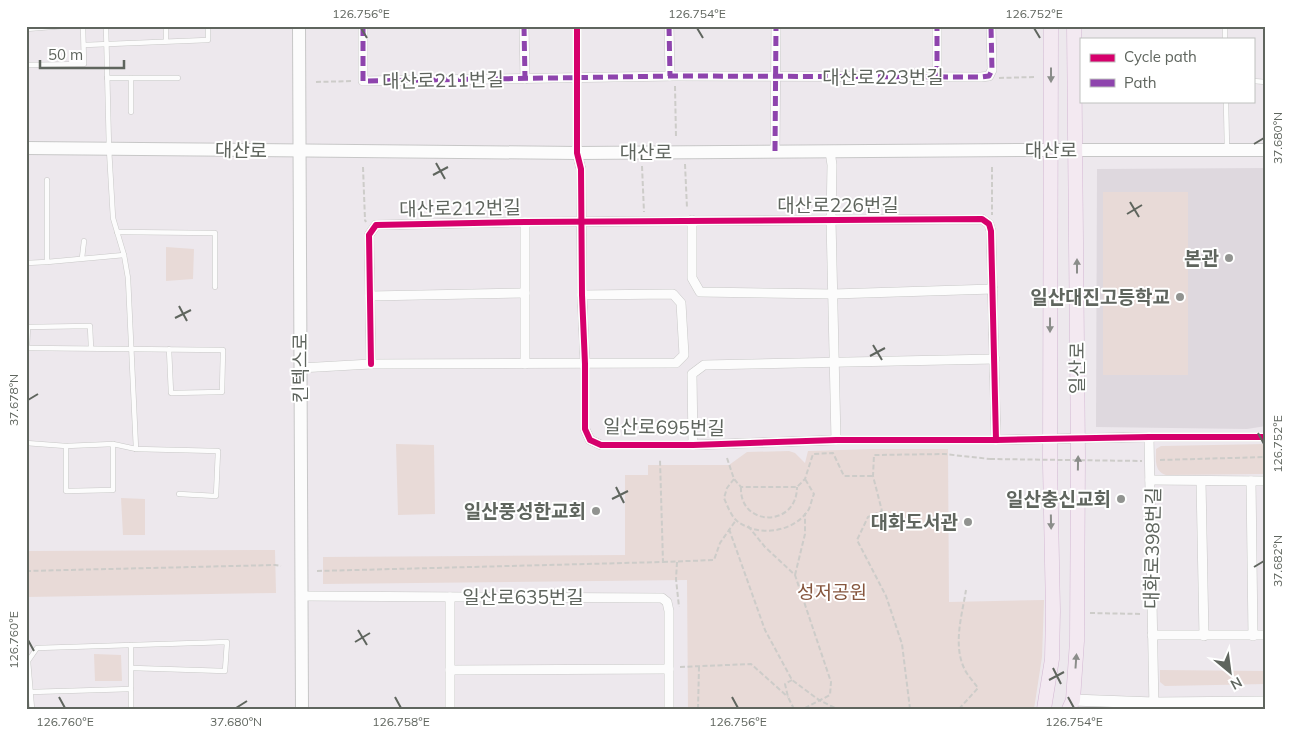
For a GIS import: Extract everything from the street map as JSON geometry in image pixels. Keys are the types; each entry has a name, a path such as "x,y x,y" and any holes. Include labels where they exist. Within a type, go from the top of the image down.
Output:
{"main road":[{"name":"킨텍스로","path":"299,26 302,709"},
{"name":"일산로","path":"1044,709 1052,659 1053,611 1050,460 1051,26"},
{"name":"일산로","path":"1071,705 1077,640 1078,460 1074,26"},
{"name":"대산로","path":"26,148 577,153 1266,150"}],"street":[{"name":"대산로211번길","path":"362,26 363,81 578,78 672,80 776,77"},
{"path":"524,26 525,79"},
{"path":"577,26 577,153"},
{"path":"669,26 672,80"},
{"path":"775,151 776,26"},
{"path":"937,26 937,76"},
{"path":"989,76 992,70 991,26"},
{"name":"대산로223번길","path":"776,77 989,76"},
{"name":"대산로226번길","path":"830,151 832,165 831,220 836,440"},
{"name":"일산로695번길","path":"577,153 581,169 582,295 586,364 585,429 590,440 601,445 1149,436 1266,437"},
{"name":"대산로226번길","path":"689,221 982,219 989,224"},
{"path":"689,221 692,278 700,292 833,294 993,290"},
{"name":"대산로212번길","path":"372,231 376,225 689,221"},
{"name":"대산로212번길","path":"525,222 525,364"},
{"path":"989,224 991,231 993,290 996,440"},
{"path":"371,364 369,235 372,231"},
{"path":"370,296 525,294"},
{"path":"300,368 371,364 676,363 684,355 681,303 673,294 582,295"},
{"path":"693,444 692,374 704,364 995,359"},
{"path":"1149,436 1150,480"},
{"name":"대화로398번길","path":"1154,706 1150,480 1266,481"},
{"path":"1201,481 1204,636"},
{"path":"1251,481 1253,636"},
{"path":"302,596 450,597"},
{"name":"일산로635번길","path":"450,709 450,597 662,598 667,602 670,611 669,668"},
{"name":"대화로398번길","path":"1152,635 1266,635"},
{"path":"450,670 669,668 670,709"},
{"path":"1071,705 1154,706 1266,702"}],"lane":[{"path":"26,29 64,26"},
{"path":"26,65 84,64 84,26"},
{"path":"106,26 113,218 124,255 128,278 136,449"},
{"path":"166,26 166,41"},
{"path":"84,45 208,40 208,26"},
{"path":"107,78 178,78"},
{"path":"131,78 131,112"},
{"path":"1226,102 1227,150"},
{"path":"47,180 47,262"},
{"path":"117,232 215,233 215,287"},
{"path":"82,258 84,241"},
{"path":"26,263 124,255"},
{"path":"91,348 90,326 27,327 27,348 91,348 131,349 169,349 223,350 222,392 171,392 169,349"},
{"path":"26,443 66,446 113,444 136,449 218,452 216,496 179,494"},
{"path":"66,446 66,491 113,490 113,444"},
{"path":"32,709 27,661 38,648 227,642 225,671 132,668"},
{"path":"131,645 131,709"},
{"path":"26,696 31,692 131,689"}],"path":[{"path":"989,76 996,78 1034,77"},
{"path":"672,80 676,137"},
{"path":"316,82 363,81"},
{"path":"684,164 687,208"},
{"path":"642,166 644,222"},
{"path":"363,167 365,220 372,231"},
{"path":"989,224 992,214 992,167"},
{"path":"741,487 797,487 805,479 813,454 833,453 844,476 873,476"},
{"path":"910,709 902,644 886,596 857,540 868,517 882,511 873,476 874,455 944,454 990,459 1142,461 1141,454"},
{"path":"1160,460 1266,457"},
{"path":"727,458 734,479 741,487 740,496 743,504 751,513 774,517 785,514 793,505 797,496 797,487"},
{"path":"660,460 663,562"},
{"path":"734,479 727,488 724,498 736,520 756,530 788,527 800,519 809,508 814,494 805,479"},
{"path":"795,575 806,534 805,512"},
{"path":"317,571 714,560 720,543 736,520"},
{"path":"748,526 765,547 795,575 831,682 830,695 803,709"},
{"path":"729,528 765,630 792,680 819,700 837,709"},
{"path":"677,562 676,579 679,611"},
{"path":"26,571 281,566"},
{"path":"959,709 978,688 964,670 958,652 960,623 966,590"},
{"path":"1090,613 1152,614"},
{"path":"680,668 751,664 788,697"},
{"path":"698,709 699,667"},
{"path":"792,680 785,684 788,697 794,709"}],"shaded area":[{"name":"일산대진고등학교","path":"1266,168 1266,426 1247,429 1096,427 1097,169"}],"green space":[{"path":"1103,192 1188,192 1188,375 1103,375"},
{"path":"166,247 194,249 193,279 166,281"},
{"path":"396,444 434,445 435,514 398,515"},
{"path":"1266,444 1266,474 1166,475 1159,471 1156,465 1156,449 1161,446"},
{"name":"성저공원","path":"948,449 949,602 1044,600 1042,657 1034,709 688,709 687,580 323,584 323,557 625,555 625,475 648,475 648,465 729,465 747,452 789,451 795,453 805,463 808,451"},
{"path":"121,498 145,499 145,535 123,535"},
{"path":"275,550 276,593 26,597 26,551"},
{"path":"94,654 121,655 122,681 95,681"},
{"path":"1160,670 1266,671 1266,684 1165,686 1160,682"}],"marked path":[{"path":"363,26 363,81 675,76 981,77 989,76 992,70 991,26"},
{"path":"524,26 525,79"},
{"path":"669,26 670,76"},
{"path":"775,151 776,26"},
{"path":"937,26 937,76"}],"cycle path":[{"path":"577,26 577,153 581,169 585,429 590,440 601,445 693,445 836,440 1266,437"},
{"path":"371,364 369,235 376,225 525,222 982,219 989,224 991,231 996,440"}],"place":[{"name":"본관","path":"1229,258"},
{"name":"일산대진고등학교","path":"1180,297"},
{"name":"일산충신교회","path":"1121,499"},
{"name":"일산풍성한교회","path":"596,511"},
{"name":"대화도서관","path":"968,522"}]}
